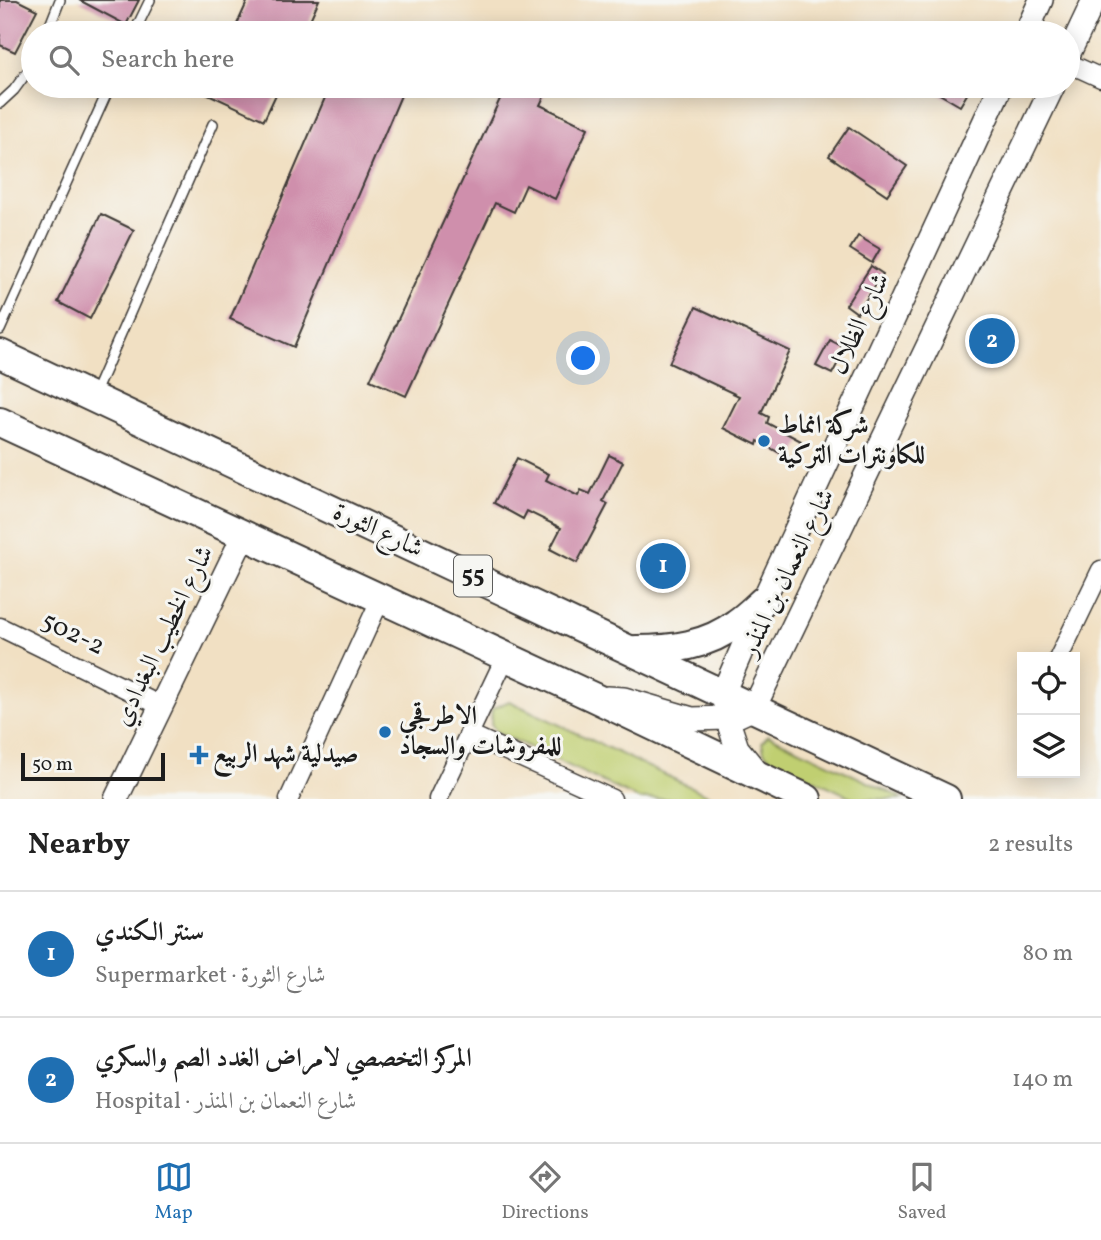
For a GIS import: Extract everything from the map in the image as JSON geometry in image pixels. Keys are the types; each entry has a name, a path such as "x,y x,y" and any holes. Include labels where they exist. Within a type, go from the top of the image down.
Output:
{"main road":[{"name":"شارع الثورة","path":"0,354 631,650 725,706 754,708 946,799"},
{"name":"55","path":"0,422 506,656 807,799"},
{"path":"631,650 667,650 703,642 735,625 763,601"}],"street":[{"path":"1031,21 1041,0"},
{"path":"1080,30 1094,0"},
{"path":"1080,68 1101,78"},
{"name":"شارع الظلال","path":"725,706 763,601 995,98"},
{"name":"شارع النعمان بن المنذر","path":"754,708 1047,98"},
{"name":"شارع الخطيب البغدادي","path":"116,799 244,535"},
{"path":"1061,652 1101,570"},
{"path":"289,799 381,598"},
{"name":"502-2","path":"0,627 161,706"},
{"path":"438,799 506,656"},
{"path":"593,697 624,699 692,719 725,706 737,748 760,777"},
{"path":"469,734 612,799"}],"lane":[{"path":"52,21 60,0"},
{"path":"140,21 150,0"},
{"path":"0,103 21,80"},
{"path":"0,330 105,98"},
{"path":"93,398 213,124"}],"green space":[{"path":"509,701 716,799 639,799 497,732 491,724 492,709"},
{"path":"768,735 904,799 855,799 771,759 764,752 762,742"}],"building":[{"path":"0,0 17,0 37,10 31,21 21,21 21,41 15,52 0,45"},
{"path":"79,0 139,0 128,21 118,21"},
{"path":"248,0 319,0 309,21 238,21"},
{"path":"217,98 274,98 264,120"},
{"path":"325,98 400,98 294,347 230,319"},
{"path":"500,98 543,98 540,105 588,128 555,199 526,185 514,212 495,203 406,396 370,380"},
{"path":"946,98 965,98 960,106"},
{"path":"849,127 907,166 887,195 829,156"},
{"path":"101,214 134,230 90,319 58,302"},
{"path":"858,236 880,249 872,263 850,249"},
{"path":"871,266 883,274 857,313 846,305"},
{"path":"696,307 790,351 761,413 769,417 767,423 801,441 792,460 758,441 757,445 723,428 739,396 669,363"},
{"path":"830,340 846,348 832,374 816,366"},
{"path":"609,455 623,462 603,501 608,504 577,563 550,549 561,528 527,511 523,519 494,503 517,458 549,474 546,480 578,496 581,490 590,494"}],"place":[{"name":"المركز التخصصي لامراض الغدد الصم والسكري","path":"992,341"},
{"name":"شركة انماط للكاونترات التركية","path":"764,441"},
{"name":"سنتر الكندي","path":"663,566"},
{"name":"الاطرقجي للمفروشات والسجاد","path":"385,732"},
{"name":"صيدلية شهد الربيع","path":"199,755"}]}
